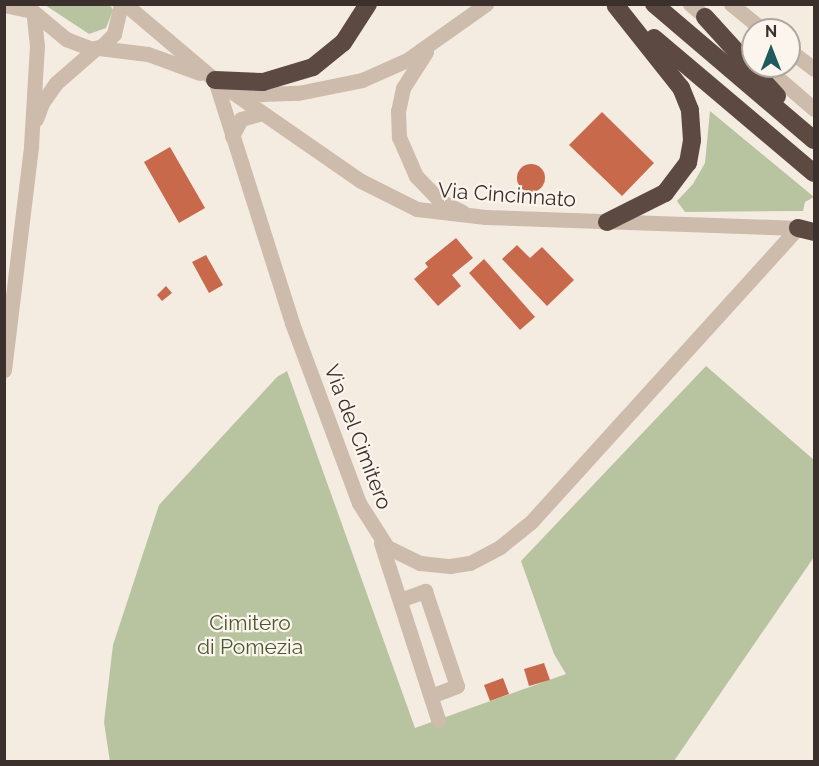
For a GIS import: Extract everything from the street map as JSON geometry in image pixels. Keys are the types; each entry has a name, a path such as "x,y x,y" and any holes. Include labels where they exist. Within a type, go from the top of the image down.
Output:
{"highway":[{"path":"215,80 263,82 312,67 343,43 368,4"},
{"path":"654,4 814,139"},
{"path":"615,5 814,173"},
{"path":"608,222 665,193 688,163 692,140 690,110 681,88 615,5"},
{"path":"705,17 814,139"}],"street":[{"path":"31,146 39,108 47,95 114,34 123,4"},
{"name":"Via Cincinnato","path":"123,4 215,80 362,181 402,203 434,213 486,217 806,230"},
{"path":"215,80 262,94 321,91 381,73 433,44 486,4"},
{"path":"690,4 741,47"},
{"path":"731,4 748,18"},
{"path":"4,5 29,10 37,46 31,146 4,370"},
{"name":"Via Cincinnato","path":"29,10 75,44 152,56 215,80"},
{"path":"433,44 403,88 398,124 402,148 416,176 432,194 451,207 486,217"},
{"path":"801,59 814,69"},
{"path":"778,78 814,109"},
{"name":"Via del Cimitero","path":"215,80 292,322 343,466 359,503 380,540 407,559 450,566 480,559 511,539 531,522 806,230"},
{"path":"232,136 239,120 262,113"},
{"path":"380,540 438,720"},
{"path":"400,600 425,591 457,686 431,696"}],"green space":[{"path":"45,5 110,5 113,10 106,28 89,34"},
{"path":"710,111 814,197 805,202 803,211 685,212 677,201 693,184 705,163"},
{"name":"Cimitero di Pomezia","path":"706,366 814,460 814,557 674,761 110,762 104,722 113,645 159,505 277,377 287,371 415,728 566,674 554,654 521,561"}],"building":[{"path":"602,112 654,163 622,196 569,145"},
{"path":"170,147 205,208 179,223 144,162"},
{"path":"531,164 541,168 545,178 541,188 531,192 521,188 517,178 521,168"},
{"path":"456,238 473,258 452,275 461,286 438,306 414,279 428,267 425,263"},
{"path":"517,245 530,258 542,247 574,280 547,306 502,259"},
{"path":"206,255 223,285 209,293 192,262"},
{"path":"484,259 535,317 520,330 469,273"},
{"path":"166,286 172,293 162,301 157,295"},
{"path":"544,663 550,680 529,686 524,669"},
{"path":"503,678 509,694 490,701 484,685"}]}
